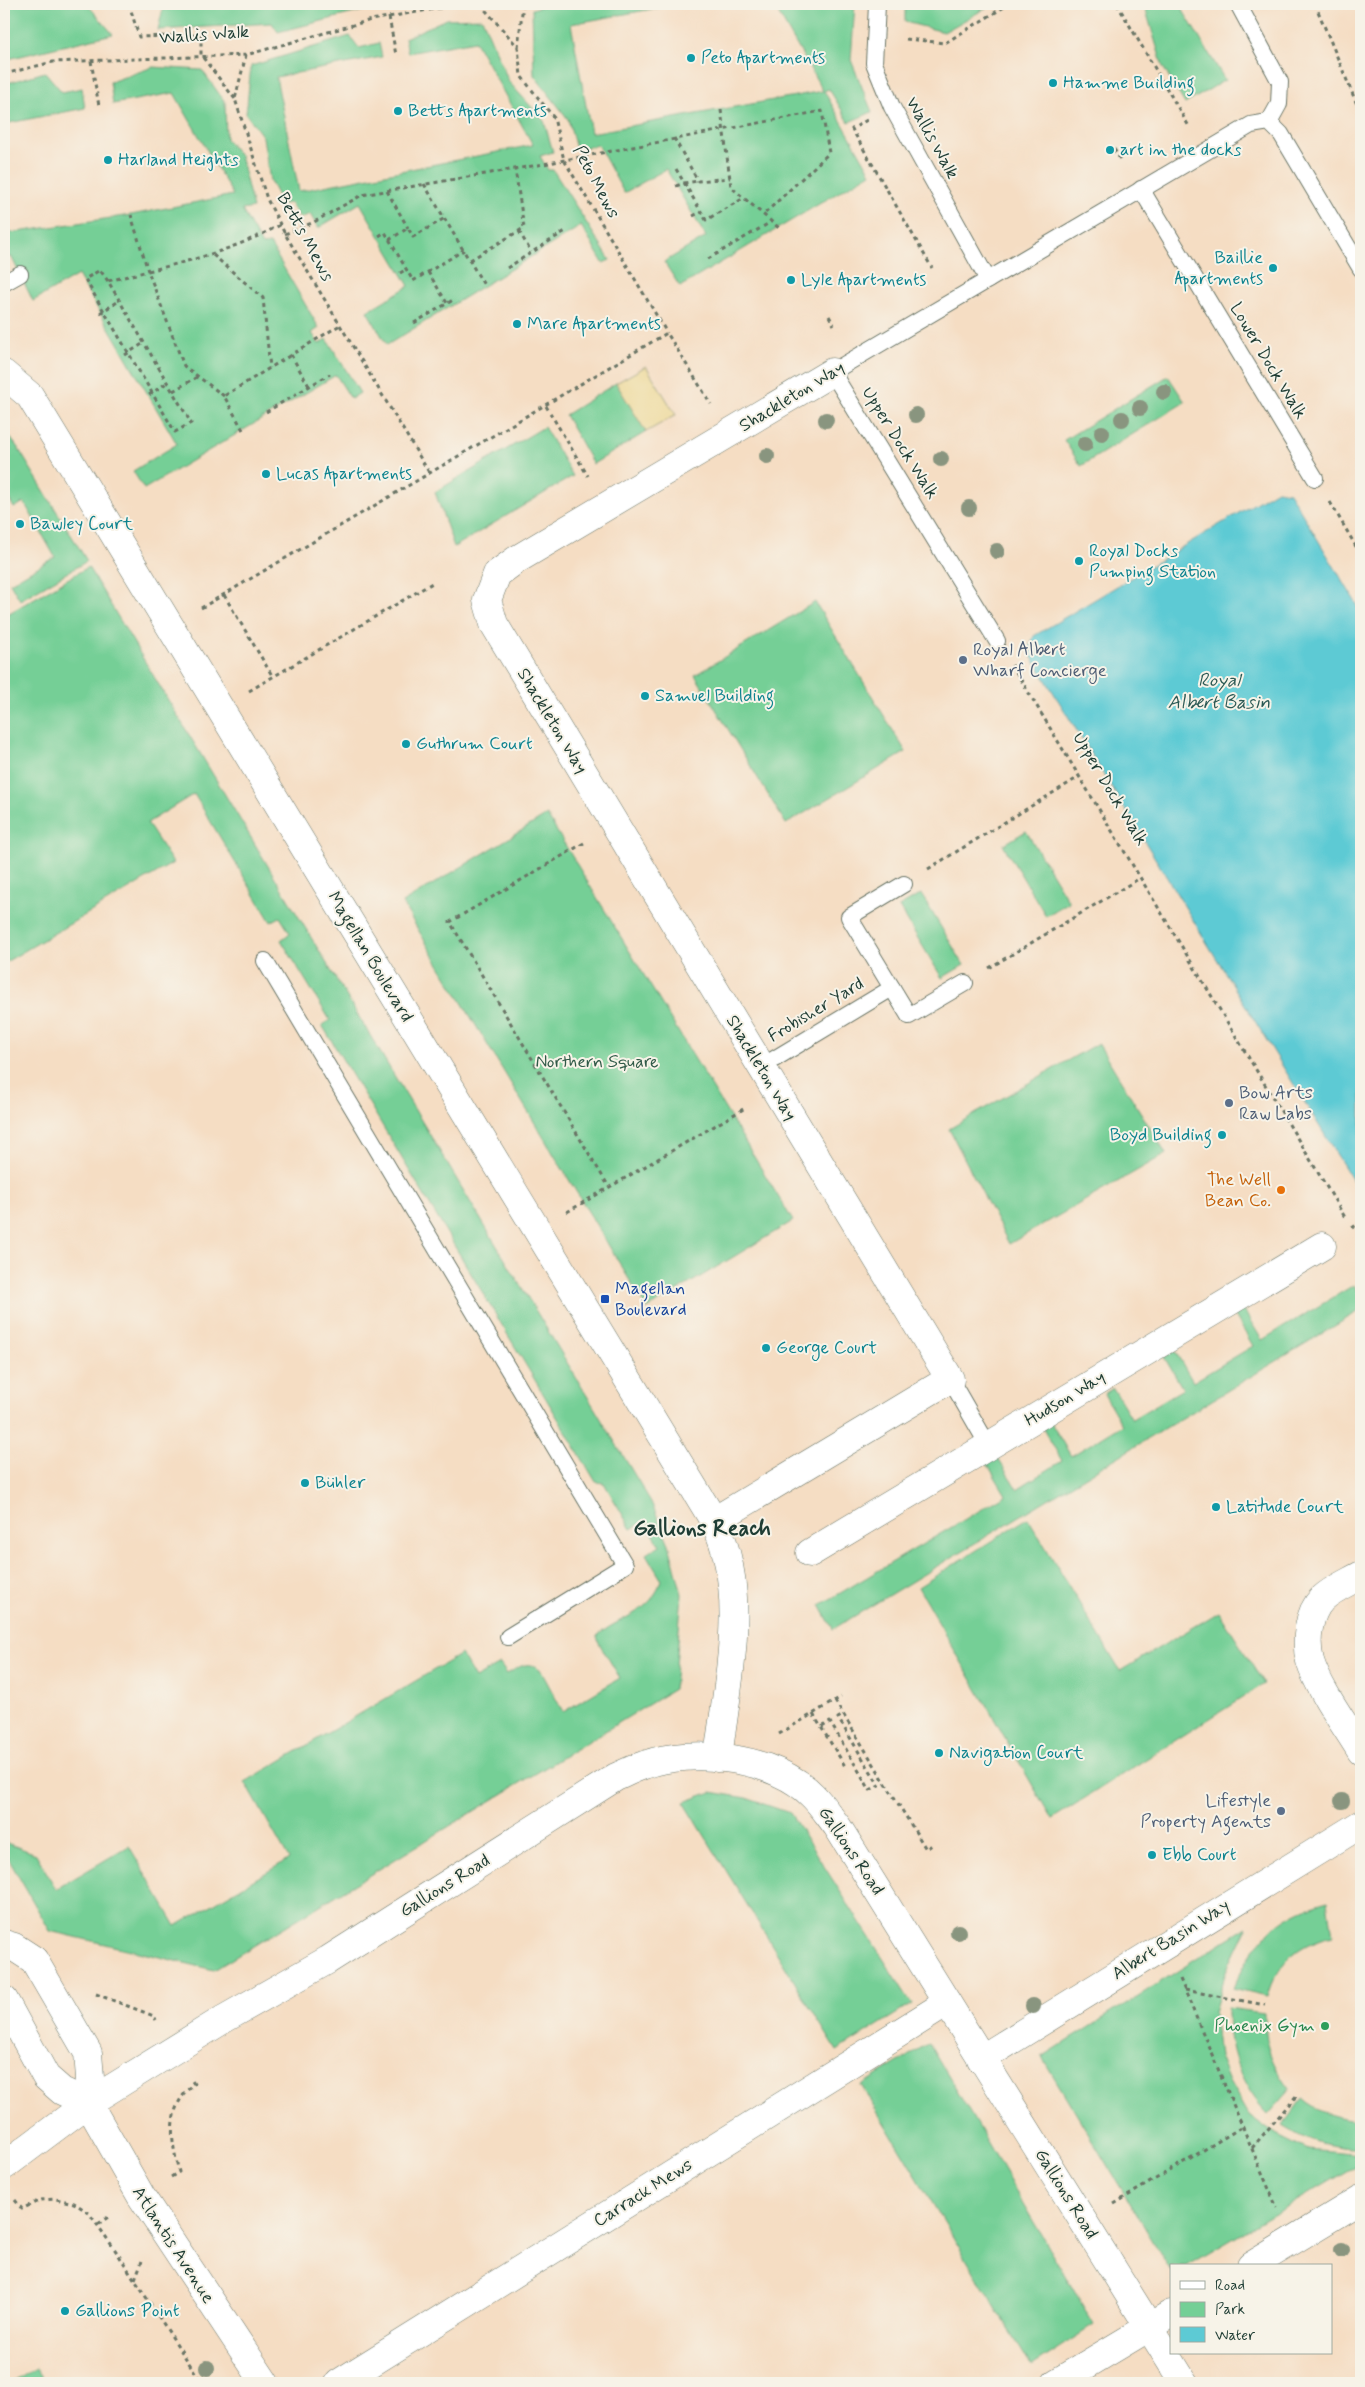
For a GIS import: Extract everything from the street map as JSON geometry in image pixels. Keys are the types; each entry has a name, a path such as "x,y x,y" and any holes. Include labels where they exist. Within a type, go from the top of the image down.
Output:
{"street":[{"name":"Shackleton Way","path":"832,372 516,560 497,574 487,600 494,624 950,1378"},
{"name":"Magellan Boulevard","path":"4,374 30,396 714,1521 728,1556 734,1599 731,1649 718,1758"},
{"name":"Hudson Way","path":"810,1553 988,1444 1322,1246"},
{"path":"714,1521 950,1378"},
{"path":"1361,1575 1322,1600 1310,1620 1308,1640 1310,1661 1321,1684 1361,1751"},
{"name":"Gallions Road","path":"4,2166 88,2103 224,2019 328,1960 616,1777 645,1764 670,1759 695,1756 742,1761 774,1771 793,1780 813,1795 837,1826 982,2059 1160,2321 1170,2347"},
{"name":"Albert Basin Way","path":"982,2059 1164,1944 1361,1824"},
{"path":"4,1944 14,1947 34,1960 88,2053 90,2078 88,2103 62,2091 46,2077 4,2000"},
{"name":"Carrack Mews","path":"340,2383 947,2003"},
{"name":"Atlantis Avenue","path":"88,2103 145,2203 265,2383"},
{"path":"1254,2264 1361,2199"},
{"path":"1056,2383 1160,2321"},
{"name":"Gallions Road","path":"1173,2354 1184,2383"}],"lane":[{"path":"1238,4 1280,82 1278,104 1269,122 1281,134 1361,269"},
{"name":"Wallis Walk","path":"878,5 874,62 892,107 988,280"},
{"name":"Shackleton Way","path":"832,372 1251,124 1269,122"},
{"name":"Lower Dock Walk","path":"1141,189 1315,478"},
{"path":"4,283 20,274"},
{"name":"Upper Dock Walk","path":"832,372 997,641"},
{"name":"Frobisher Yard","path":"904,884 849,917 892,988 910,1016 965,983"},
{"path":"265,961 625,1565 508,1637"},
{"name":"Frobisher Yard","path":"761,1066 892,988"},
{"path":"950,1378 988,1444"}],"path":[{"path":"129,4 139,37 200,36 201,55"},
{"name":"Wallis Walk","path":"4,74 54,62 201,55 246,55 371,20 463,4"},
{"path":"480,4 518,48"},
{"name":"Peto Mews","path":"523,4 518,48 521,76 554,118 564,160 667,333 730,434"},
{"path":"876,37 945,42 1009,4"},
{"path":"1117,4 1204,152"},
{"path":"1315,4 1361,114"},
{"path":"389,17 396,55"},
{"name":"Betts Mews","path":"201,55 235,99 267,199 280,225 430,474"},
{"path":"235,99 246,55"},
{"path":"91,61 99,106"},
{"path":"721,110 731,187 778,228"},
{"path":"285,234 314,222 362,195 515,169 822,111 829,153 763,215"},
{"path":"868,120 852,128 932,268"},
{"path":"674,138 698,181"},
{"path":"1114,149 1120,159"},
{"path":"470,260 524,228 515,169"},
{"path":"676,169 706,220 744,198"},
{"path":"676,186 684,183 730,178"},
{"path":"424,184 484,285"},
{"path":"387,191 413,237 444,218"},
{"path":"693,216 701,212"},
{"path":"131,215 148,271 184,366 224,396 244,430"},
{"path":"708,259 771,222"},
{"path":"108,281 213,255 257,238 280,225"},
{"path":"389,240 408,228"},
{"path":"507,268 567,230"},
{"path":"519,231 531,252"},
{"path":"379,236 385,232 413,281 464,250"},
{"path":"213,255 263,298 270,368"},
{"path":"400,273 407,268"},
{"path":"100,270 119,301 191,423 174,433 85,278 100,270"},
{"path":"428,272 447,303"},
{"path":"414,323 453,300"},
{"path":"100,313 119,301"},
{"path":"829,316 834,325"},
{"path":"224,396 340,325"},
{"path":"199,609 667,333"},
{"path":"127,354 144,343"},
{"path":"291,355 309,386"},
{"path":"266,412 330,374"},
{"path":"173,391 198,376"},
{"path":"151,394 168,382"},
{"path":"546,406 606,507"},
{"path":"1315,478 1361,555"},
{"path":"249,691 434,582"},
{"path":"224,595 273,676"},
{"name":"Upper Dock Walk","path":"997,641 1352,1228"},
{"path":"904,884 1079,777"},
{"path":"609,1187 450,922 615,825"},
{"path":"965,983 1140,878"},
{"path":"537,1231 775,1090"},
{"path":"778,1735 841,1697"},
{"path":"835,1701 926,1849 932,1845"},
{"path":"813,1714 845,1766"},
{"path":"822,1727 830,1722 870,1790 879,1785 838,1718 843,1714"},
{"path":"1164,1944 1278,2209"},
{"path":"1184,1990 1264,2005"},
{"path":"88,1991 154,2016"},
{"path":"168,2178 179,2172 172,2146 171,2120 176,2104 194,2084"},
{"path":"1252,2148 1297,2095"},
{"path":"1114,2204 1242,2127"},
{"path":"13,2198 22,2208 40,2200 56,2199 74,2203 89,2213 202,2383"},
{"path":"98,2224 116,2212"}],"green space":[{"path":"4,4 87,4 113,34 4,60"},
{"path":"164,4 390,4 278,32 272,23 158,30"},
{"path":"549,4 679,4 571,24 591,133 823,91 773,4 855,4 851,60 872,112 849,122 829,89 824,91 871,173 680,287 664,262 706,237 666,169 624,193 598,145 576,149 568,119 534,75 532,9"},
{"path":"905,4 993,4 944,32 905,22"},
{"path":"1144,4 1179,4 1225,80 1185,104 1163,67"},
{"path":"482,18 509,82 544,121 553,152 540,156 548,170 553,170 610,260 603,263 580,224 581,226 387,345 367,311 409,286 360,203 318,228 310,214 300,218 290,203 282,204 270,181 263,137 246,114 251,66 350,36 359,48 379,43 382,57 276,77 299,191 533,145 475,41 408,53 405,38 446,19"},
{"path":"153,67 202,70 225,102 226,139 240,155 253,208 242,210 262,245 270,244 319,328 312,333 319,344 327,339 360,393 351,399 336,375 144,489 133,471 177,444 78,275 33,301 11,256 4,260 4,234 131,215 233,195 174,93 113,104 110,82"},
{"path":"45,72 62,92 82,88 85,108 4,124 4,84"},
{"path":"1168,376 1185,402 1081,466 1064,440"},
{"path":"616,383 646,432 593,464 565,415"},
{"path":"544,427 573,476 454,547 435,492"},
{"path":"4,429 18,448 87,561 20,600 10,583 55,557 24,502 14,508 4,490"},
{"path":"88,567 651,1502 669,1544 682,1594 674,1689 214,1970 50,1931 5,1853 4,1842 36,1854 56,1889 129,1846 176,1926 289,1859 245,1782 461,1654 475,1678 500,1664 507,1674 523,1666 535,1666 540,1669 563,1712 620,1678 599,1643 597,1636 644,1607 651,1600 657,1591 661,1579 646,1554 660,1545 645,1521 631,1529 604,1483 596,1482 322,1025 330,1020 281,940 290,933 280,917 271,922 194,794 147,823 173,863 4,963 4,616"},
{"path":"815,602 906,752 786,824 695,675"},
{"name":"Northern Square","path":"547,815 793,1221 647,1309 402,903"},
{"path":"1026,831 1069,902 1046,916 1003,845"},
{"path":"921,894 964,965 942,978 899,907"},
{"path":"1098,1043 1166,1154 1009,1244 949,1129"},
{"path":"1354,1285 1361,1296 1361,1310 833,1629 820,1605 1006,1495 985,1460 995,1454 1017,1489 1062,1461 1043,1428 1051,1423 1071,1456 1122,1425 1104,1394 1113,1388 1132,1419 1183,1389 1164,1357 1175,1351 1193,1382 1253,1346 1234,1314 1243,1309 1262,1340"},
{"path":"1028,1518 1120,1671 1219,1612 1264,1684 1052,1819 918,1587"},
{"path":"711,1792 746,1798 790,1813 912,2004 837,2051 684,1802"},
{"path":"1328,1901 1333,1936 1310,1943 1291,1956 1276,1974 1267,1997 1233,1989 1249,1957 1269,1932 1295,1913"},
{"path":"1247,1927 1226,1971 1214,2012 1219,2057 1229,2082 1248,2115 1268,2130 1308,2150 1361,2155 1361,2163 1190,2264 1170,2264 1170,2269 1042,2057"},
{"path":"1228,2008 1264,2013 1265,2034 1270,2053 1278,2071 1290,2089 1268,2114 1250,2091 1238,2066 1230,2038"},
{"path":"929,2043 1094,2325 1031,2366 861,2085"},
{"path":"1302,2099 1315,2108 1330,2114 1361,2120 1361,2149 1330,2146 1300,2136 1282,2126"},
{"path":"36,2368 46,2383 12,2383"}],"sand":[{"path":"646,366 676,415 646,432 616,383"}],"water":[{"name":"Royal Albert Basin","path":"1277,490 1289,492 1361,611 1361,1194 1028,651 1034,636"}],"place":[{"name":"Peto Apartments","path":"691,58"},
{"name":"Hamme Building","path":"1053,83"},
{"name":"Betts Apartments","path":"398,111"},
{"name":"art in the docks","path":"1110,150"},
{"name":"Harland Heights","path":"108,160"},
{"name":"Baillie Apartments","path":"1273,268"},
{"name":"Lyle Apartments","path":"791,280"},
{"name":"Mare Apartments","path":"517,324"},
{"name":"Lucas Apartments","path":"266,474"},
{"name":"Bawley Court","path":"20,524"},
{"name":"Royal Docks Pumping Station","path":"1079,561"},
{"name":"Royal Albert Wharf Concierge","path":"963,660"},
{"name":"Samuel Building","path":"645,696"},
{"name":"Guthrum Court","path":"406,744"},
{"name":"Bow Arts Raw Labs","path":"1229,1103"},
{"name":"Boyd Building","path":"1222,1135"},
{"name":"The Well Bean Co.","path":"1281,1190"},
{"name":"Magellan Boulevard","path":"605,1299"},
{"name":"George Court","path":"766,1348"},
{"name":"Bühler","path":"305,1483"},
{"name":"Latitude Court","path":"1216,1507"},
{"name":"Navigation Court","path":"939,1753"},
{"name":"Lifestyle Property Agents","path":"1281,1811"},
{"name":"Ebb Court","path":"1152,1855"},
{"name":"Phoenix Gym","path":"1325,2026"},
{"name":"Gallions Point","path":"65,2311"}],"district":[{"name":"Gallions Reach","path":"702,1529"}]}
